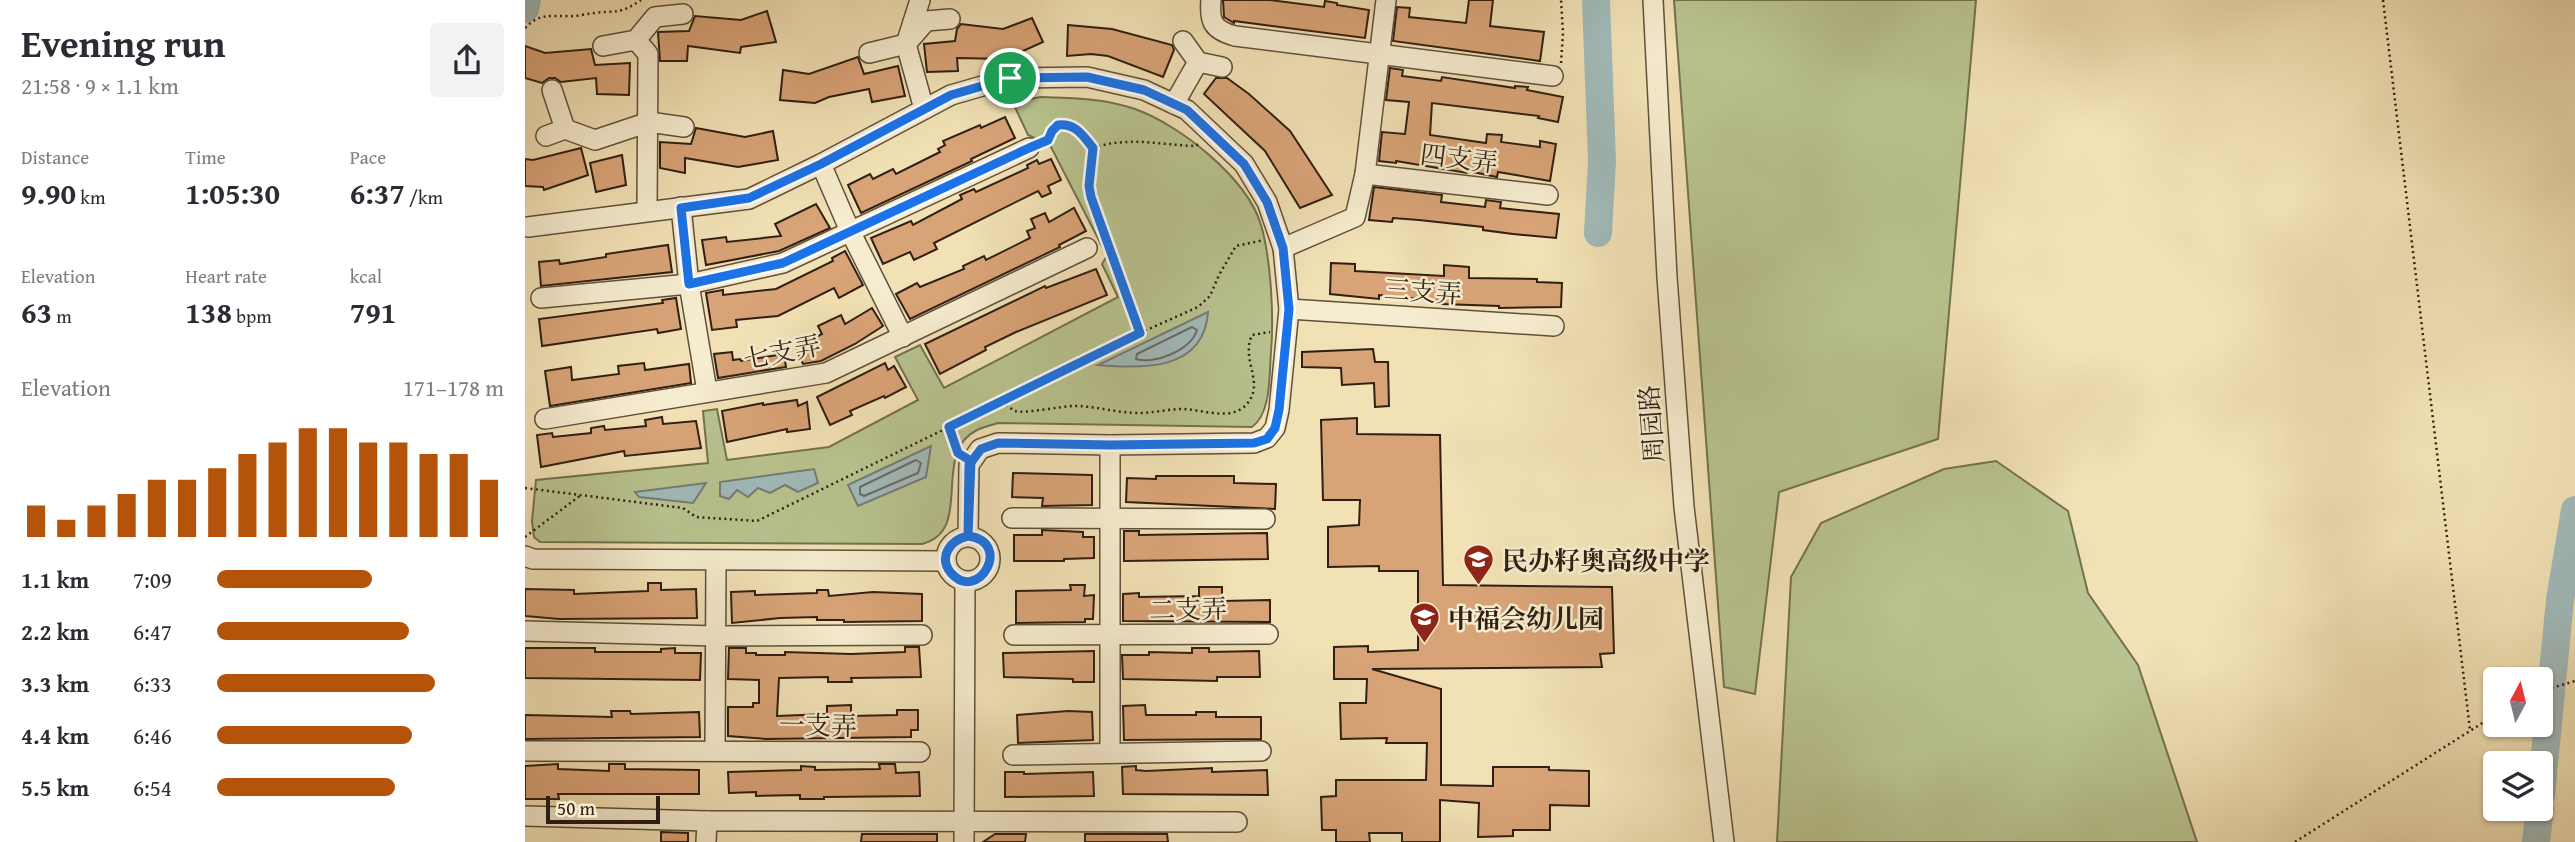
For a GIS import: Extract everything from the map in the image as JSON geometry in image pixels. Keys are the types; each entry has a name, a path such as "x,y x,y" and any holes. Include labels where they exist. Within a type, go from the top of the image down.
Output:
{"street":[{"path":"921,0 906,44 925,109"},
{"path":"1211,0 1209,14 1214,27 1222,33 1553,76"},
{"path":"1281,243 1355,217 1365,174 1386,0"},
{"name":"周园路","path":"1653,0 1667,277 1684,507 1724,842"},
{"path":"603,46 636,40 655,17 683,14"},
{"path":"869,53 906,44 926,21 950,19"},
{"path":"636,40 648,54 647,211"},
{"path":"1183,41 1198,62 1222,67"},
{"path":"1174,104 1198,62"},
{"path":"526,229 749,198 821,164 951,95 1010,78 1087,77 1144,90 1187,110 1244,164 1267,202 1281,243 1289,309 1275,428 1267,439 1254,443 998,443 981,449 971,461 968,536"},
{"path":"552,90 555,132 595,140 649,122 684,127"},
{"path":"541,298 689,284 783,263 1029,148"},
{"path":"821,164 850,232 903,337"},
{"name":"四支弄","path":"1365,174 1548,195"},
{"path":"681,208 689,284 707,391"},
{"name":"七支弄","path":"545,419 826,373 1087,248"},
{"name":"三支弄","path":"1289,309 1555,326"},
{"path":"1110,753 1111,445"},
{"path":"1012,518 1265,519"},
{"path":"968,536 980,540 986,546 990,558 989,567 982,576 976,580 965,581 955,577 946,561 950,545 968,536"},
{"path":"525,556 533,559 946,561"},
{"path":"715,750 716,561"},
{"path":"964,832 965,581"},
{"path":"525,631 717,636 922,635"},
{"name":"二支弄","path":"1014,635 1268,634"},
{"name":"一支弄","path":"525,751 921,752"},
{"path":"1013,755 1261,751"},
{"path":"525,816 964,832 1237,821"},
{"path":"706,842 707,821"}],"path":[{"path":"525,28 535,18 551,14 608,14 626,10 641,0"},
{"path":"1553,76 1560,74 1563,33 1561,0"},
{"path":"2383,0 2470,730"},
{"path":"1029,148 1042,144 1058,125 1066,124 1078,129 1093,148 1089,186 1091,197 1140,333"},
{"path":"1093,148 1111,142 1133,140 1196,146 1209,131"},
{"path":"525,488 683,508 695,517 757,521 1198,307 1210,296 1236,246 1281,243"},
{"path":"1002,401 1014,411 1075,406 1139,413 1184,409 1234,412 1244,407 1255,385 1253,370 1247,360 1247,346 1252,335 1287,332"},
{"path":"949,427 958,453 971,461"},
{"path":"525,537 581,495"},
{"path":"2553,687 2575,681"},
{"path":"2295,842 2483,722"}],"green space":[{"path":"1674,0 1976,0 1938,439 1779,492 1755,694 1724,687"},
{"path":"1040,97 1112,103 1153,117 1172,127 1210,155 1242,189 1261,225 1271,288 1269,381 1263,412 1252,427 998,423 984,427 963,441 956,456 946,524 938,536 922,544 540,542 534,537 532,521 536,480 708,463 703,411 717,409 727,460 829,447 918,400 895,357 920,345 944,388 1118,297 1102,264 1107,256 1050,145 1028,135 1013,103"},
{"path":"1996,461 2068,511 2088,593 2138,665 2197,842 1777,842 1791,577 1821,523 1944,469"}],"water":[{"path":"1208,312 1204,331 1195,346 1183,356 1152,366 1098,365"},
{"path":"931,446 926,477 858,506 848,485"},
{"path":"814,469 818,483 798,492 785,485 770,493 758,488 748,497 737,490 729,499 720,496 720,482"},
{"path":"706,483 693,503 639,497 635,492"}],"building":[{"path":"1223,0 1270,0 1324,7 1325,1 1369,10 1365,38 1234,23 1224,17"},
{"path":"1469,0 1493,0 1490,26 1544,32 1540,61 1393,41 1397,7 1410,8 1409,17 1466,23"},
{"path":"767,11 776,42 741,47 740,53 688,46 687,61 660,61 658,32 689,31 695,16 741,20"},
{"path":"1032,18 1043,42 1005,59 957,58 958,71 927,72 924,44 955,41 957,29 961,24 1003,29"},
{"path":"1068,25 1112,29 1172,45 1174,50 1163,77 1108,56 1067,56"},
{"path":"525,46 545,53 591,49 595,65 630,63 629,95 597,94 596,78 561,82 549,78 542,83 525,78"},
{"path":"858,57 864,74 898,66 905,96 872,102 869,89 829,97 815,103 780,100 783,70 809,74"},
{"path":"1390,68 1403,70 1402,76 1441,81 1442,77 1515,88 1528,87 1527,90 1563,97 1558,122 1538,118 1539,116 1432,103 1430,135 1486,143 1487,134 1502,135 1501,142 1540,147 1540,141 1556,144 1550,181 1498,172 1497,177 1396,161 1379,161 1382,132 1405,134 1409,102 1386,100"},
{"path":"1216,78 1227,78 1290,131 1332,195 1300,208 1265,151 1204,94"},
{"path":"1005,117 1015,138 861,213 848,185 870,174 873,179 893,169 896,174 940,152 938,149 945,145 943,141"},
{"path":"696,128 745,137 773,131 778,160 738,167 685,158 685,173 660,168 660,142 691,144"},
{"path":"581,148 588,175 544,190 543,187 525,186 525,159 533,160"},
{"path":"622,155 626,185 596,192 590,163"},
{"path":"1051,159 1061,180 1048,186 1051,193 1042,197 1038,191 934,243 937,249 914,260 910,252 883,264 871,238 911,221 913,225 962,199 960,195 974,189 976,192 1028,168 1027,165 1037,160 1039,164"},
{"path":"1374,187 1442,195 1441,202 1485,207 1486,200 1501,202 1500,208 1559,214 1556,238 1419,220 1369,220"},
{"path":"816,204 830,228 779,251 706,265 702,240 726,237 727,242 781,236 775,224"},
{"path":"1074,208 1086,231 1059,245 1060,247 910,319 896,294 917,283 920,287 964,269 963,266 984,256 986,260 1030,238 1027,231 1035,228 1031,219 1045,213 1049,222"},
{"path":"668,245 672,272 541,286 539,262 559,260 560,264"},
{"path":"845,251 863,285 839,298 834,288 778,316 736,320 737,327 712,330 706,293 723,290 723,295 776,289 833,261 832,258"},
{"path":"1331,263 1355,264 1355,271 1444,276 1444,265 1469,267 1469,278 1537,279 1537,282 1562,283 1561,307 1499,308 1442,304 1442,301 1379,295 1379,299 1330,294"},
{"path":"1096,269 1107,295 1016,332 940,374 925,344 1045,286 1046,288"},
{"path":"676,298 681,329 658,333 657,329 542,346 539,319 663,303 662,300"},
{"path":"872,308 883,326 821,361 803,364 795,347 822,334 818,326 841,315 845,324"},
{"path":"1373,349 1375,362 1388,362 1389,406 1375,407 1374,383 1342,385 1341,368 1302,367 1302,352"},
{"path":"732,352 733,360 741,361 784,354 786,367 718,378 714,354"},
{"path":"644,363 645,370 689,364 691,383 550,406 545,371 571,367 572,380 619,374 618,366"},
{"path":"885,363 888,370 894,366 906,387 850,411 852,415 830,425 817,397"},
{"path":"797,400 798,406 807,402 810,429 787,432 787,429 727,442 722,411"},
{"path":"662,417 663,424 696,421 701,448 625,456 624,451 541,467 537,435 552,433 553,437 591,433 591,428 604,426 605,430 646,426 645,420"},
{"path":"1357,418 1357,434 1440,435 1443,585 1612,587 1614,653 1600,654 1602,667 1372,669 1441,689 1441,785 1493,786 1493,767 1549,767 1549,770 1589,771 1589,806 1550,805 1550,830 1513,830 1513,836 1478,837 1479,803 1440,800 1440,842 1402,842 1402,833 1369,833 1370,842 1336,842 1336,830 1322,830 1321,797 1336,796 1336,780 1426,780 1427,743 1386,743 1387,738 1341,739 1340,703 1366,703 1367,679 1334,679 1334,647 1368,646 1368,652 1418,650 1418,571 1379,571 1379,566 1328,567 1328,527 1359,525 1360,500 1323,500 1321,420"},
{"path":"1013,473 1092,475 1092,505 1042,506 1043,498 1012,497"},
{"path":"1156,476 1234,476 1234,483 1276,484 1275,509 1126,502 1127,478 1156,479"},
{"path":"1042,530 1083,532 1083,537 1094,537 1094,558 1014,561 1014,535 1042,535"},
{"path":"1124,531 1139,531 1139,535 1267,533 1268,559 1124,561"},
{"path":"648,583 661,583 661,590 696,589 697,618 559,619 525,616 525,589 574,590 574,594 648,591"},
{"path":"1070,585 1085,585 1084,596 1094,595 1093,619 1085,619 1085,622 1016,623 1016,591 1071,590"},
{"path":"1199,587 1222,587 1222,601 1270,600 1270,622 1123,621 1123,594 1139,593 1139,597 1199,596"},
{"path":"817,590 828,590 829,596 873,592 922,594 922,621 844,622 817,620 817,617 732,623 731,592 755,591 755,595 817,593"},
{"path":"905,647 919,647 921,677 851,678 852,682 828,682 828,677 779,678 777,716 827,714 827,706 851,705 851,716 897,715 897,710 918,710 918,730 911,730 911,737 766,739 728,736 728,707 753,707 753,703 759,703 759,680 728,679 729,648 746,648 746,653 756,655 785,655 785,652 905,652"},
{"path":"525,648 661,652 661,649 675,648 675,653 701,653 700,680 525,678"},
{"path":"1192,648 1209,648 1209,652 1259,651 1260,677 1217,677 1217,681 1123,679 1122,655 1149,655 1149,652 1192,653"},
{"path":"1094,651 1094,682 1004,677 1003,653"},
{"path":"1145,705 1146,715 1196,715 1196,712 1216,712 1216,717 1261,717 1261,739 1124,740 1123,706"},
{"path":"611,711 630,711 631,714 699,712 700,737 525,739 525,715 612,717"},
{"path":"1092,712 1093,740 1018,743 1017,715"},
{"path":"558,764 558,769 609,771 609,764 625,764 625,769 699,770 699,794 558,794 559,799 525,799 525,766"},
{"path":"879,764 895,764 896,773 919,772 920,796 800,799 800,795 756,796 756,792 729,793 728,772 801,770 801,766 815,767 815,770 880,769"},
{"path":"1136,766 1136,770 1146,771 1212,768 1212,772 1267,770 1268,795 1123,794 1122,767"},
{"path":"1005,772 1093,772 1094,796 1005,797"},
{"path":"661,832 688,833 688,842 661,842"},
{"path":"862,834 937,834 937,842 861,842"},
{"path":"995,834 1026,834 1025,842 983,842"},
{"path":"1085,834 1167,834 1168,842 1085,842"}],"waterway":[{"path":"525,9 527,0"},
{"path":"1596,0 1602,161 1598,233"},
{"path":"2545,751 2560,600 2575,510"},
{"path":"2536,842 2538,821"}],"place":[{"name":"民办籽奥高级中学","path":"1479,587"},
{"name":"中福会幼儿园","path":"1425,645"}],"route":[{"path":"1010,78 951,95 821,164 749,198 681,208 689,284 783,263 1042,144 1058,125 1066,124 1078,129 1093,148 1089,186 1091,197 1140,333 949,427 958,453 971,461 968,536 980,540 989,550 990,558 989,567 982,576 976,580 965,581 955,577 949,570 946,556 950,545 968,536 969,465 971,461 981,449 998,443 1254,443 1267,439 1275,428 1279,410 1289,309 1283,248 1267,202 1244,164 1187,110 1144,90 1087,77 1010,78"}]}
